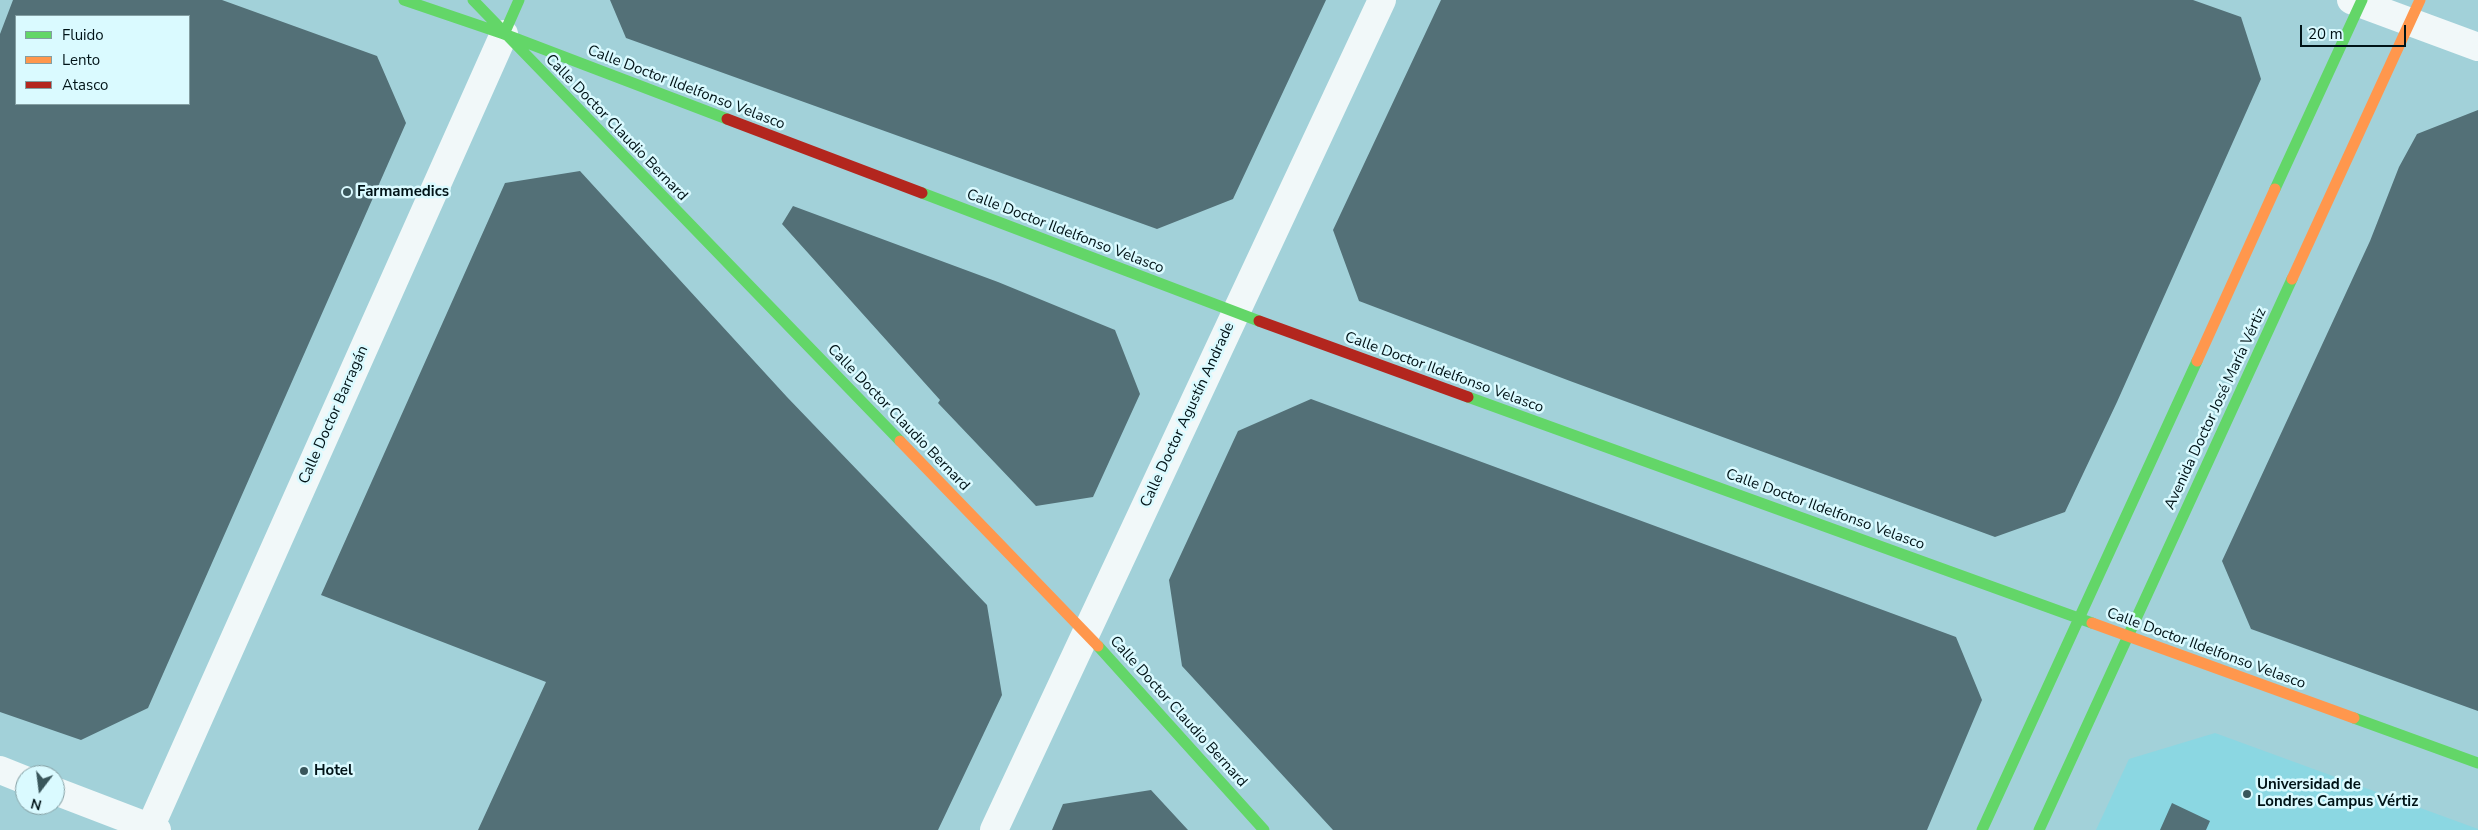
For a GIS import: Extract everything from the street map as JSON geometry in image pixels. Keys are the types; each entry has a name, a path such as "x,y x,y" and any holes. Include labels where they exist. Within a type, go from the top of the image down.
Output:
{"street":[{"name":"Calle Doctor Ildelfonso Velasco","path":"404,0 504,34 1236,313 2478,763"},
{"name":"Calle Doctor Claudio Bernard","path":"473,0 1086,633 1264,830"},
{"name":"Calle Doctor Barragán","path":"152,829 519,0"},
{"name":"Calle Doctor Agustín Andrade","path":"994,830 1382,0"},
{"path":"1982,830 2358,1 2415,11 2478,47"},
{"name":"Avenida Doctor José María Vértiz","path":"2039,830 2415,11"},
{"path":"0,770 15,776"},
{"path":"65,795 152,829"}],"shaded area":[{"name":"Universidad de Londres Campus Vértiz","path":"2215,733 2478,830 2096,830 2129,759"}],"building":[{"path":"13,0 222,0 377,56 406,123 148,708 81,740 0,712 0,34"},
{"path":"610,0 1326,0 1233,199 1157,229 626,38"},
{"path":"1441,0 2193,0 2241,17 2261,79 2117,402 2065,512 1995,537 1570,381 1359,301 1333,230"},
{"path":"2478,110 2478,711 2251,629 2222,561 2370,241 2399,167 2417,134"},
{"path":"580,171 787,397 987,605 1002,695 938,830 478,830 546,682 321,595 505,183"},
{"path":"793,206 998,282 1115,330 1140,394 1093,497 1036,506 938,403 940,400 782,224"},
{"path":"1311,399 1956,637 1982,700 1927,830 1333,830 1182,666 1169,580 1238,431"},
{"path":"1151,790 1188,830 1052,830 1063,804"},
{"path":"2172,803 2210,821 2206,830 2160,830"}],"traffic: fast":[{"path":"404,0 504,34 727,119"},
{"path":"473,0 900,441"},
{"path":"504,34 519,0"},
{"path":"2275,189 2362,0"},
{"path":"922,193 1259,321"},
{"path":"2039,830 2292,279"},
{"path":"1982,830 2197,361"},
{"path":"1468,397 2092,623"},
{"path":"1098,646 1264,830"},
{"path":"2354,718 2478,763"}],"traffic: slow":[{"path":"2292,279 2420,0"},
{"path":"2197,361 2275,189"},
{"path":"900,441 1098,646"},
{"path":"2092,623 2354,718"}],"traffic: jam":[{"path":"727,119 922,193"},
{"path":"1259,321 1468,397"}],"place":[{"name":"Farmamedics","path":"347,192"},
{"name":"Hotel","path":"304,771"},
{"name":"Universidad de Londres Campus Vértiz","path":"2247,794"}]}
